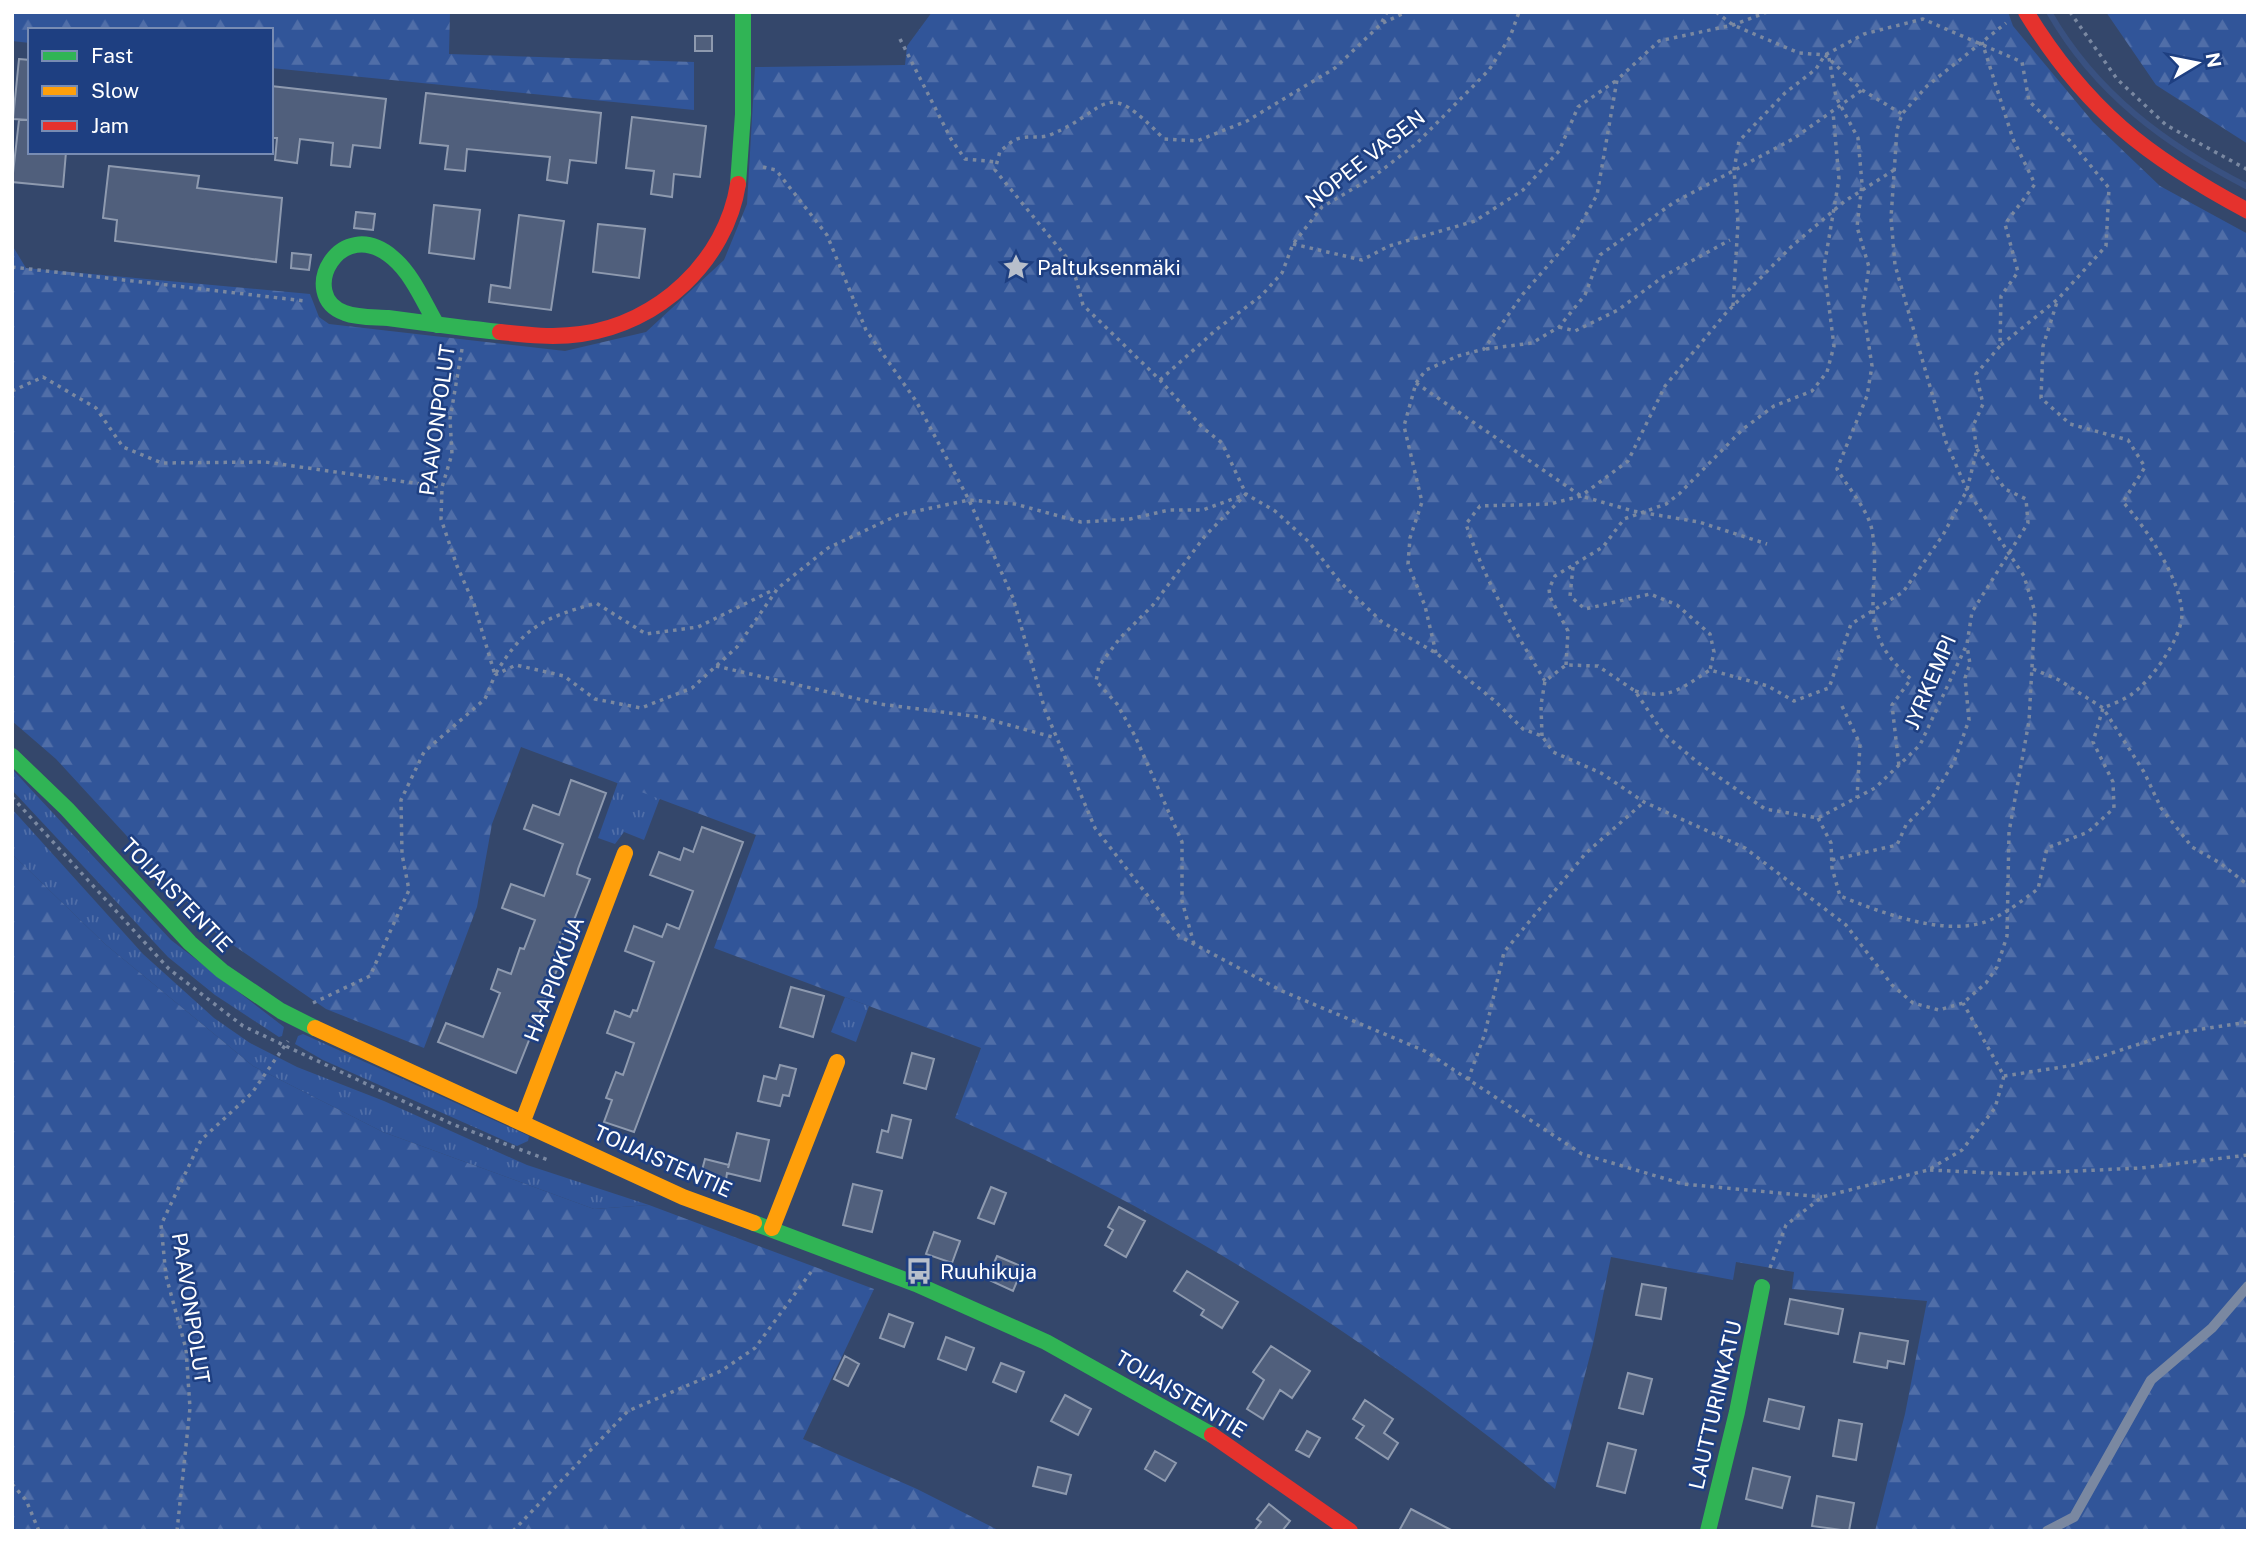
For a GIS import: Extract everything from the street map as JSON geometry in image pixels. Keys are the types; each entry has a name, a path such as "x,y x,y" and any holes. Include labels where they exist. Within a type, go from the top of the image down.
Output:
{"street":[{"path":"437,324 401,268 388,253 372,246 356,245 334,252 326,273 327,298 332,307 344,313 466,328 566,338 606,329 639,316 674,292 709,257 731,214 740,161 743,12"},
{"path":"2026,12 2062,70 2089,102 2165,166 2248,211"},
{"name":"TOIJAISTENTIE","path":"12,756 67,809 190,943 222,971 298,1020 523,1121 683,1197 772,1228 955,1300 1093,1366 1205,1430 1350,1531"},
{"name":"HAAPIOKUJA","path":"523,1121 625,853"},
{"path":"772,1228 837,1062"},
{"name":"LAUTTURINKATU","path":"1707,1531 1737,1412 1762,1287"}],"lane":[{"path":"2047,1531 2074,1517 2151,1380 2212,1328 2248,1286"}],"path":[{"path":"1381,24 1387,12"},
{"path":"1406,12 1381,24 1335,68 1247,121 1197,141 1164,139 1140,114 1122,103 1099,103 1048,136 1018,138 1000,151 995,170 1072,264 1083,305 1222,443 1246,494 1275,511 1309,542 1340,582 1382,622 1436,653 1496,702 1523,729 1542,736"},
{"name":"NOPEE VASEN","path":"1160,380 1217,329 1261,296 1282,273 1293,244 1322,207 1373,177 1417,143 1489,70 1510,37 1520,12"},
{"path":"1716,12 1733,25 1799,53 1827,57 1862,90 1902,114"},
{"path":"1293,244 1362,260 1389,246 1475,221 1523,190 1559,151 1578,107 1617,80 1659,41 1733,25 1766,12"},
{"path":"2070,12 2117,79 2166,125 2248,170"},
{"path":"1545,681 1566,665 1598,666 1635,691 1657,697 1668,694 1710,670 1768,686 1794,701 1829,688 1837,659 1852,624 1903,592 1943,535 1967,490 1977,449 1973,426 1983,404 1976,374 2000,346 2058,299 2106,246 2109,188 2071,142 2029,101 2022,62 1982,42 1923,19 1864,34 1827,57 1785,93 1739,141 1734,170 1738,223 1733,306"},
{"path":"1894,170 1836,209 1792,246 1733,306 1665,386 1628,461 1581,496 1550,504 1480,506 1466,524 1476,555 1519,639 1545,681 1541,705 1542,736 1553,752 1601,773 1644,802 1745,848 1808,899 1846,925 1892,985 1913,1003 1939,1010 1963,1003 1986,983 1997,967 2007,936 2010,832 2029,721 2035,612 2024,576 1967,490 1946,442 1895,265 1891,218 1894,170 1897,130 1902,114 1927,86 2009,20"},
{"path":"900,40 951,139 965,159 997,162"},
{"path":"1982,42 2013,139 2035,184 2005,224 2018,272 2001,296 2000,346"},
{"path":"1827,57 1841,107 1858,138 1861,191 1857,227 1868,267 1863,307 1872,366 1867,396 1837,469 1871,526 1874,625 1889,660 1912,679 1892,705 1899,765"},
{"path":"1484,349 1523,294 1573,237 1597,195 1617,80"},
{"path":"1436,653 1425,606 1408,564 1410,538 1422,502 1404,426 1416,383 1426,370 1458,356 1484,349 1532,344 1559,327 1585,295 1600,255 1673,203 1833,112 1862,90"},
{"path":"1566,665 1568,631 1550,597 1549,589 1555,576 1603,547 1624,519 1666,504 1743,429 1774,406 1812,391 1828,372 1834,346 1824,267 1839,179 1833,112"},
{"path":"740,161 776,170 827,235 866,330 916,401 969,500 1013,598 1045,710 1095,828 1179,936 1282,991 1372,1032 1425,1051 1581,1154 1684,1184 1822,1197 1928,1170 2037,1173 2141,1168 2248,1155"},
{"path":"1559,327 1575,331 1618,310 1664,276 1730,240"},
{"path":"12,267 308,301 327,298"},
{"path":"1635,691 1664,734 1697,762 1765,809 1818,818 1831,843 1840,896 1895,918 1944,925 1982,923 2038,890 2047,848 2088,832 2114,808 2113,782 2093,742 2103,708 2133,694 2174,645 2182,614 2171,575 2150,533 2123,502 2145,467 2128,440 2070,424 2041,398 2043,346 2058,299"},
{"name":"PAAVONPOLUT","path":"466,328 450,419 453,454 442,487 441,519 474,604 495,675"},
{"path":"12,391 43,377 96,408 122,447 162,463 265,461 442,487"},
{"path":"1416,383 1581,496 1642,513 1699,522 1767,544"},
{"name":"JYRKEMPI","path":"1818,818 1875,788 1920,745 1967,644 1972,612 2028,523 2026,499 2005,489 1977,449"},
{"path":"298,1020 311,1004 322,997 370,976 409,890 402,855 401,800 424,752 485,699 513,644 549,617 596,603 646,634 698,627 759,600 828,548 898,515 969,500 1015,504 1081,522 1130,519 1169,510 1203,510 1246,494"},
{"path":"1194,944 1182,901 1182,842 1135,736 1117,704 1096,681 1099,666 1120,638 1153,605 1205,536 1246,494"},
{"path":"1573,567 1570,596 1585,610 1650,594 1677,605 1710,634 1714,652 1710,670"},
{"path":"495,675 516,664 564,676 595,699 641,708 692,688 737,647 778,587"},
{"path":"1832,860 1897,845 1906,825 1930,801 1954,762 1969,720 1965,678 1970,664 1967,644"},
{"path":"716,666 880,704 980,718 1057,739"},
{"path":"2033,669 2059,680 2103,708 2144,772 2161,808 2192,847 2220,863 2248,885"},
{"path":"1842,706 1860,744 1857,799"},
{"name":"PAAVONPOLUT","path":"12,797 169,969 243,1027 284,1048 252,1093 201,1140 161,1224 166,1276 186,1349 190,1408 177,1531"},
{"path":"1468,1080 1485,1033 1504,952 1586,853 1644,802"},
{"path":"1928,1170 1962,1150 1996,1108 2004,1076 1963,1003"},
{"path":"2004,1076 2075,1065 2170,1034 2248,1022"},
{"path":"1762,1287 1786,1225 1822,1197"},
{"path":"513,1531 628,1411 721,1371 755,1348 818,1263"},
{"path":"12,1484 26,1500 39,1531"}],"green space":[{"path":"12,12 450,12 449,54 694,62 694,110 273,68 273,28 28,28 28,43 12,41"},
{"path":"932,12 2008,12 2013,26 2093,122 2160,186 2248,234 2248,1531 1875,1531 1905,1414 1927,1301 1792,1289 1794,1272 1736,1262 1733,1280 1611,1257 1593,1344 1555,1489 1414,1381 1268,1283 1115,1196 955,1118 981,1048 714,948 756,835 521,747 492,824 477,907 424,1048 326,1009 217,934 56,759 12,721 12,245 26,268 310,294 319,317 329,324 565,351 646,332 724,260 747,204 755,67 905,65 907,46"},
{"path":"2106,12 2248,12 2248,144 2156,85"},
{"path":"12,769 171,940 284,1027 282,1036 279,1037 215,995 168,957 12,790"},
{"path":"618,782 660,798 644,840 624,832 615,844 598,838"},
{"path":"12,809 143,954 214,1018 250,1043 297,1067 384,1101 527,1165 649,1205 594,1209 383,1132 253,1066 105,944 12,854"},
{"path":"12,854 105,944 253,1066 383,1132 594,1209 649,1205 874,1289 803,1439 917,1489 1000,1531 12,1531"},
{"path":"845,997 869,1006 856,1042 831,1032"},
{"path":"303,1034 529,1136 528,1141 517,1146 323,1060 295,1044 298,1036"}],"building":[{"path":"695,36 712,36 712,51 695,51"},
{"path":"19,59 28,60 28,120 13,119"},
{"path":"273,86 386,99 380,148 353,145 350,167 331,165 333,143 300,139 297,163 275,160 277,138 273,138"},
{"path":"426,93 601,113 596,163 570,160 567,183 547,180 550,157 467,149 465,171 445,169 448,146 420,143"},
{"path":"632,117 706,126 700,177 674,174 672,197 651,194 654,171 626,168"},
{"path":"19,120 28,120 28,154 66,154 63,187 12,182"},
{"path":"109,166 199,176 197,188 282,198 276,262 115,241 117,220 103,218"},
{"path":"434,205 480,210 474,259 429,253"},
{"path":"356,212 375,214 373,230 354,228"},
{"path":"519,215 564,221 551,310 489,302 491,285 510,288"},
{"path":"598,224 645,229 639,278 593,272"},
{"path":"292,253 311,255 309,270 291,268"},
{"path":"571,780 606,793 577,874 590,879 569,933 564,931 554,960 560,962 516,1073 438,1042 446,1023 483,1037 500,993 491,989 498,969 511,974 520,948 524,949 535,920 502,908 511,884 544,896 563,844 524,829 533,805 559,815"},
{"path":"702,827 743,842 634,1132 604,1122 612,1100 606,1098 616,1072 623,1075 634,1043 607,1033 615,1011 630,1017 633,1010 637,1011 654,962 625,951 634,926 662,937 667,924 679,929 693,891 650,875 659,852 680,860 684,848 693,852"},
{"path":"791,987 824,996 813,1037 780,1027"},
{"path":"912,1053 934,1059 926,1089 904,1083"},
{"path":"780,1065 796,1069 789,1096 783,1095 780,1106 758,1101 764,1076 776,1079"},
{"path":"892,1115 911,1120 902,1158 877,1152 882,1130 888,1132"},
{"path":"737,1133 769,1140 760,1181 727,1173 726,1180 701,1174 705,1159 729,1165"},
{"path":"853,1184 882,1191 872,1232 843,1225"},
{"path":"991,1187 1006,1193 994,1224 978,1218"},
{"path":"1119,1207 1145,1221 1126,1257 1105,1245 1113,1230 1108,1227"},
{"path":"934,1232 960,1241 952,1263 926,1254"},
{"path":"997,1256 1023,1267 1013,1291 987,1279"},
{"path":"1187,1271 1238,1302 1222,1328 1201,1315 1204,1310 1174,1291"},
{"path":"1642,1284 1666,1288 1661,1319 1636,1315"},
{"path":"1790,1299 1843,1309 1838,1334 1785,1324"},
{"path":"889,1314 913,1323 904,1347 880,1338"},
{"path":"1860,1333 1908,1341 1904,1364 1888,1361 1887,1368 1854,1362"},
{"path":"946,1337 974,1348 966,1370 938,1359"},
{"path":"1271,1346 1310,1371 1292,1398 1280,1390 1263,1419 1247,1409 1264,1380 1253,1372"},
{"path":"845,1356 859,1364 848,1386 834,1379"},
{"path":"1001,1363 1024,1372 1016,1392 993,1382"},
{"path":"1628,1373 1652,1379 1643,1414 1619,1408"},
{"path":"1065,1395 1091,1409 1078,1435 1051,1421"},
{"path":"1769,1399 1804,1407 1799,1429 1764,1421"},
{"path":"1365,1400 1393,1419 1384,1433 1398,1443 1388,1459 1356,1438 1364,1426 1353,1419"},
{"path":"1839,1420 1862,1424 1856,1460 1833,1456"},
{"path":"1307,1431 1320,1438 1309,1457 1296,1450"},
{"path":"1608,1443 1636,1450 1625,1493 1597,1486"},
{"path":"1155,1451 1176,1463 1165,1481 1145,1469"},
{"path":"1038,1467 1071,1475 1066,1494 1033,1486"},
{"path":"1753,1468 1790,1477 1782,1508 1746,1499"},
{"path":"1817,1496 1854,1503 1849,1531 1812,1526"},
{"path":"1269,1504 1290,1521 1282,1531 1254,1531 1261,1522 1257,1519"},
{"path":"1411,1509 1453,1531 1399,1531"}],"waterway":[{"path":"2049,12 2088,68 2135,114 2161,135 2248,187"}],"traffic: fast":[{"path":"738,184 743,114 743,12"},
{"path":"437,325 432,317 418,290 400,265 374,246 356,245 342,251 331,262 325,276 324,291 331,304 345,313 361,317 500,332"},
{"path":"12,756 67,809 190,943 222,971 281,1011 315,1028"},
{"path":"754,1223 916,1284 1046,1342 1212,1435"},
{"path":"1708,1531 1737,1412 1762,1287"}],"traffic: slow":[{"path":"523,1121 625,853"},
{"path":"315,1028 683,1197 754,1223"},
{"path":"772,1228 837,1062"}],"traffic: jam":[{"path":"2026,12 2072,77 2122,128 2179,171 2248,211"},
{"path":"500,332 551,336 581,334 609,328 636,317 661,302 684,284 703,263 719,239 731,212 738,184"},
{"path":"1212,1435 1350,1531"}],"place":[{"name":"Paltuksenmäki","path":"1016,267"},
{"name":"Ruuhikuja","path":"919,1271"}]}
